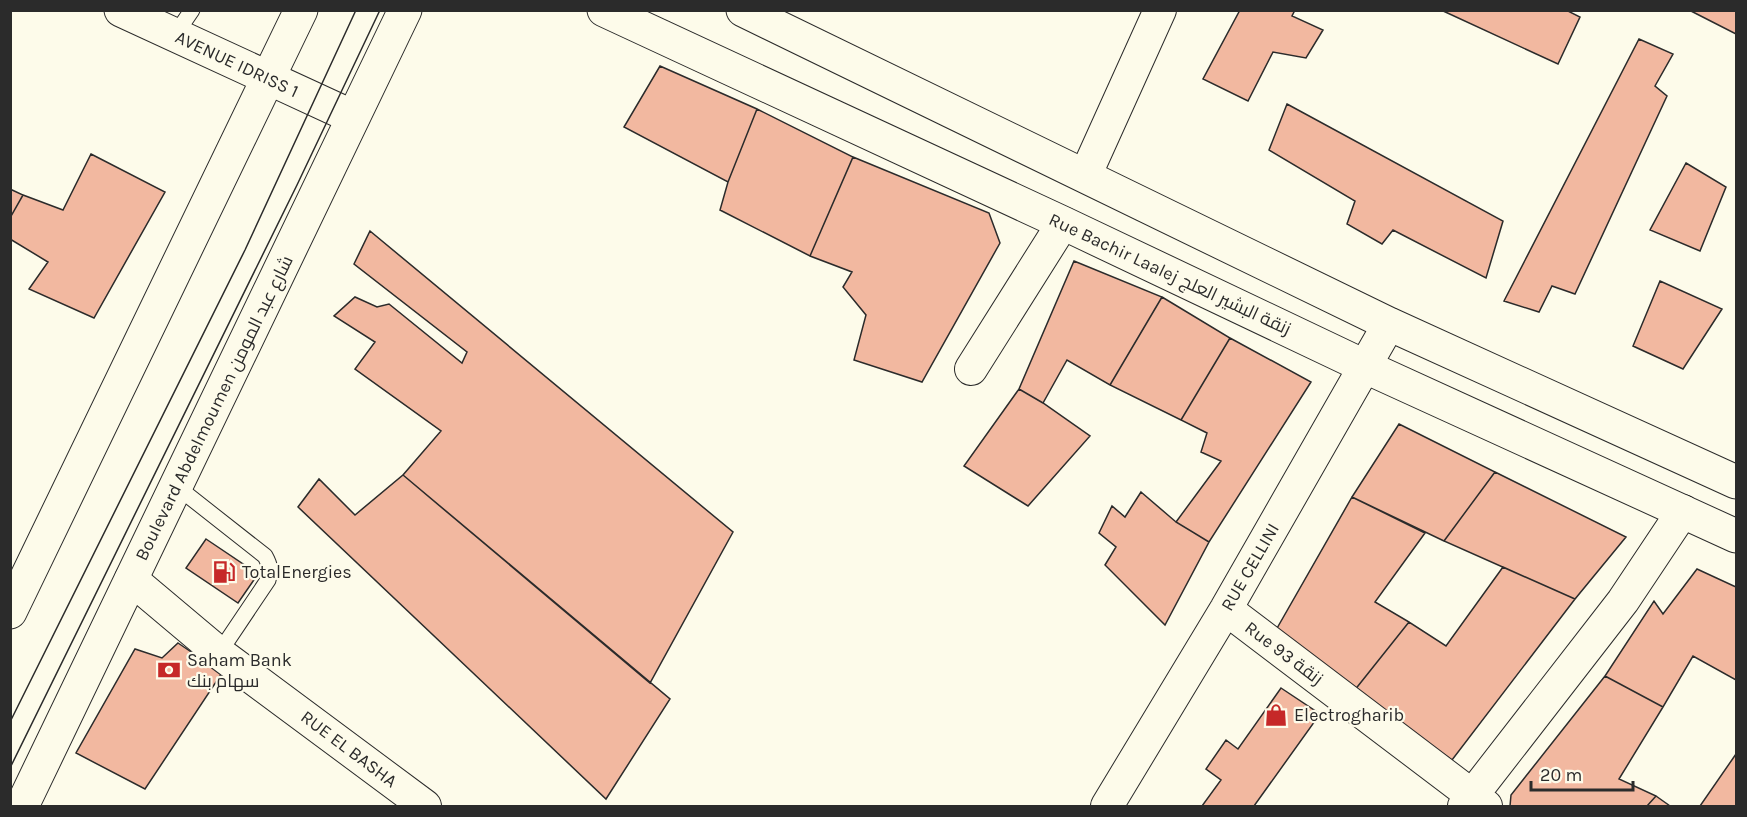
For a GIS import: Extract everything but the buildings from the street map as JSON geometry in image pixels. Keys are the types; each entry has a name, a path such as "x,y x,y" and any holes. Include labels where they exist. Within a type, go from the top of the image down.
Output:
{"street":[{"name":"AVENUE IDRISS 1","path":"121,10 183,23 268,79 353,117"},
{"path":"10,612 301,10"},
{"name":"Boulevard Abdelmoumen شارع عبد المومن","path":"22,807 405,10"},
{"name":"Rue Bachir Laalej زنقة البشير العلج","path":"604,10 1063,223 1366,367 1737,536"},
{"path":"743,10 1389,324 1737,482"},
{"path":"1086,176 1160,10"},
{"path":"971,369 1063,223"},
{"name":"RUE CELLINI","path":"1107,807 1226,609 1389,324"},
{"path":"1474,803 1623,601 1683,512"},
{"name":"RUE EL BASHA","path":"131,579 219,653 425,807"},
{"name":"Rue 93 زنقة","path":"1226,609 1474,803"}],"lane":[{"path":"176,486 265,556 270,564 271,571 268,580 219,653"}],"tram line":[{"path":"10,722 245,250 356,10"},
{"path":"10,768 297,185 380,10"}],"place":[{"name":"TotalEnergies","path":"224,572"},
{"name":"Saham Bank سهام بنك","path":"169,670"},
{"name":"Electrogharib","path":"1276,715"}]}
